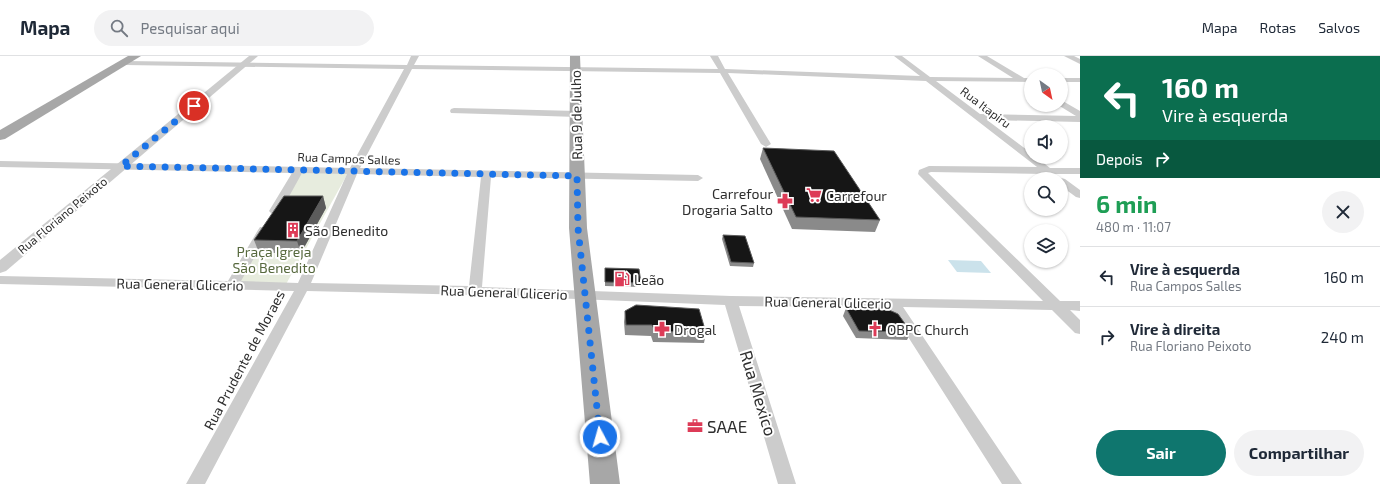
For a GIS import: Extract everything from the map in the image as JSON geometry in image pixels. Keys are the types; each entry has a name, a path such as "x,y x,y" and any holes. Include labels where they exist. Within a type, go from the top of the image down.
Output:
{"main road":[{"path":"0,136 136,56"},
{"name":"Rua 9 de Julho","path":"576,63 578,228 605,484"}],"street":[{"name":"Rua Floriano Peixoto","path":"0,268 254,56"},
{"name":"Rua Prudente de Moraes","path":"195,484 302,288 353,171 415,56"},
{"path":"714,56 766,144"},
{"name":"Rua Itapiru","path":"898,56 1050,172"},
{"path":"982,56 1022,80"},
{"path":"1068,56 1080,62"},
{"path":"125,63 409,68 576,63 722,71 927,79 1022,80"},
{"path":"1068,80 1080,80"},
{"path":"1068,107 1080,115"},
{"path":"454,111 577,114"},
{"path":"978,117 1080,119"},
{"name":"Rua Campos Salles","path":"0,164 486,175 698,178"},
{"path":"1080,171 929,169 923,172 923,174 1080,329"},
{"path":"232,285 299,170"},
{"path":"476,291 486,175"},
{"path":"1068,186 1080,195"},
{"name":"Rua General Glicerio","path":"0,280 585,294 731,301 1080,306"},
{"name":"Rua Mexico","path":"731,301 787,484"},
{"path":"893,303 1013,484"}],"green space":[{"name":"Praça Igreja São Benedito","path":"302,172 348,173 285,286 232,285"}],"water":[{"path":"948,260 981,261 991,273 957,272"}],"building":[{"name":"Carrefour","path":"763,148 834,151 880,220 796,217"},
{"path":"284,196 323,196 297,241 254,240"},
{"path":"723,235 745,236 754,263 731,262"},
{"name":"Leão","path":"605,268 639,269 641,283 605,282"},
{"path":"636,305 699,309 706,333 655,331 652,325 626,325 625,311"},
{"path":"864,306 877,306 898,314 911,332 859,331 846,308 863,308"}],"place":[{"name":"Carrefour","path":"814,195"},
{"name":"Carrefour Drogaria Salto","path":"785,201"},
{"name":"São Benedito","path":"293,230"},
{"name":"Leão","path":"622,279"},
{"name":"Drogal","path":"662,329"},
{"name":"OBPC Church","path":"875,329"},
{"name":"SAAE","path":"695,426"}],"route":[{"path":"194,106 121,166 577,176 578,228 600,437"}]}
